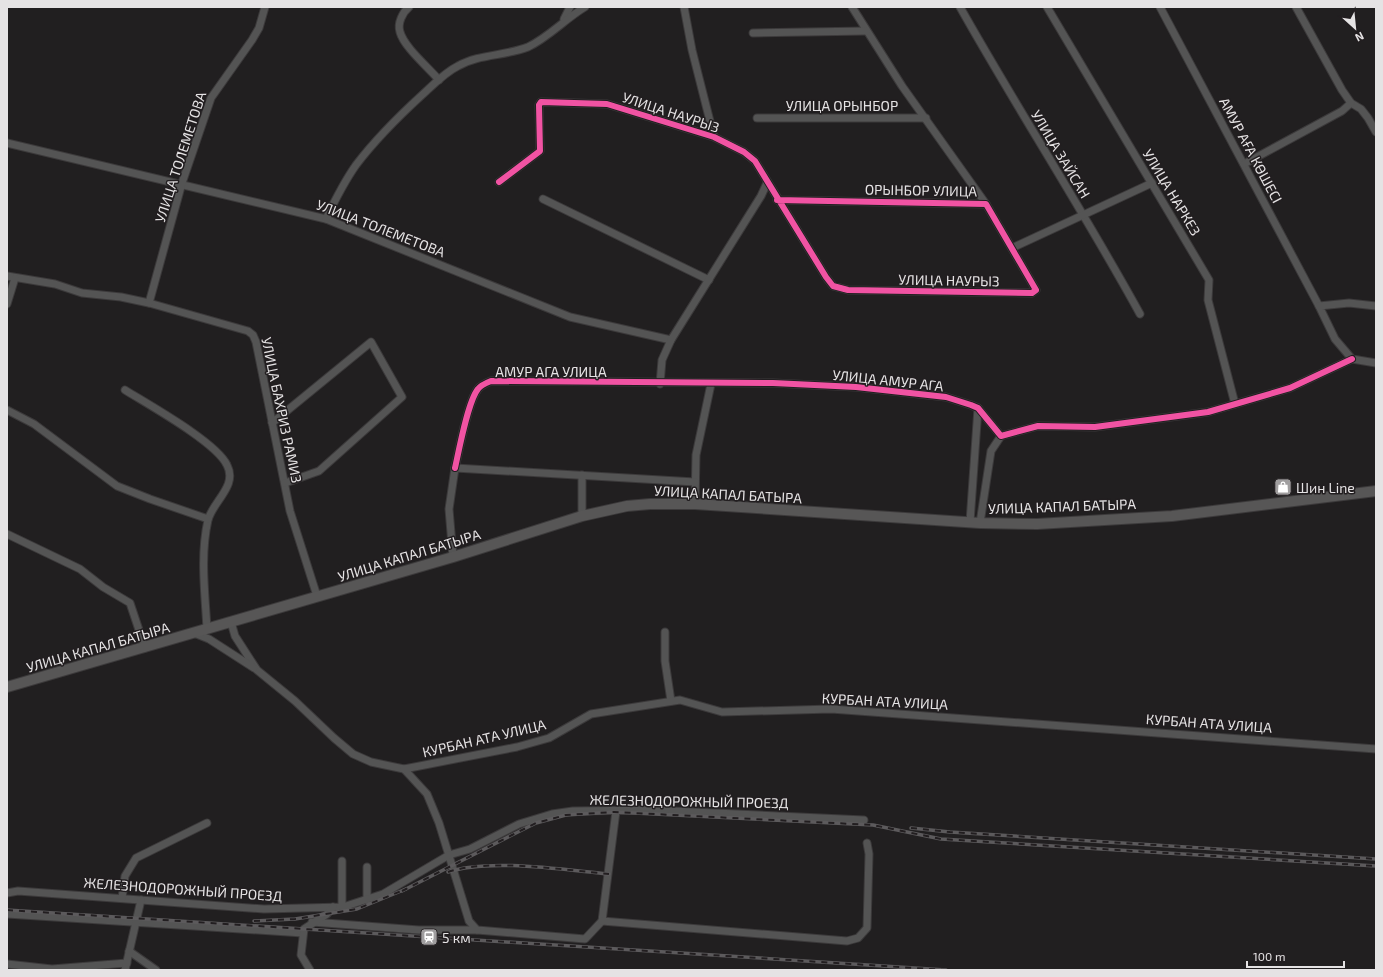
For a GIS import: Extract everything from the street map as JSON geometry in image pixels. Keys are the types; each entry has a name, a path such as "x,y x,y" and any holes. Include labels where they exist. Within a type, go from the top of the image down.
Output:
{"main road":[{"name":"УЛИЦА КАПАЛ БАТЫРА","path":"7,687 453,557 582,516 642,505 695,504 975,523 1037,524 1172,516 1376,491"}],"street":[{"name":"УЛИЦА ТОЛЕМЕТОВА","path":"149,303 182,183 211,98 252,40 259,28 266,7"},
{"path":"561,24 570,7"},
{"path":"326,219 338,194 356,165 406,110 438,80 457,66 476,59 528,47 554,32 570,16 585,7"},
{"name":"УЛИЦА НАУРЫЗ","path":"684,7 692,50 714,137"},
{"name":"УЛИЦА ОРЫНБОР","path":"852,7 902,86 986,204"},
{"name":"УЛИЦА ЗАЙСАН","path":"960,7 1004,85 1113,263 1140,314"},
{"name":"УЛИЦА НАРКЕЗ","path":"1047,7 1210,280 1208,300 1235,404"},
{"name":"АМУР АҒА КӨШЕСІ","path":"1160,7 1320,306 1335,339 1352,359"},
{"path":"1296,7 1351,103 1361,109 1376,132"},
{"path":"407,8 400,20 399,30 404,40 438,80"},
{"path":"753,33 866,31"},
{"name":"УЛИЦА НАУРЫЗ","path":"499,182 540,151 539,105 544,101 607,104 714,137 744,152 754,161 833,286 848,290 1032,293 1036,291"},
{"path":"1244,164 1342,110 1351,103"},
{"name":"УЛИЦА ОРЫНБОР","path":"757,118 926,118"},
{"name":"УЛИЦА ТОЛЕМЕТОВА","path":"7,143 182,183 326,219 570,317 671,340"},
{"path":"660,384 662,360 671,340 709,280 740,226 761,196 767,183"},
{"path":"1012,248 1084,216 1152,183"},
{"path":"543,199 709,280"},
{"name":"ОРЫНБОР УЛИЦА","path":"778,200 986,204 1036,288 1036,291"},
{"name":"УЛИЦА БАХРИЗ РАМИЗ","path":"7,276 55,284 82,293 121,296 248,331 253,335 256,342 290,511 317,596"},
{"path":"7,304 15,278"},
{"path":"1320,306 1349,303 1376,306"},
{"path":"272,423 371,342 402,398 319,471 285,483"},
{"path":"975,523 991,451 1001,436 1038,426 1095,426 1208,412 1290,388 1352,359 1376,362"},
{"name":"АМУР АГА УЛИЦА","path":"453,557 449,509 455,468 470,408 477,390 484,384 491,381 660,384"},
{"name":"УЛИЦА АМУР АГА","path":"660,384 773,384 856,387 946,397 978,408"},
{"path":"695,504 696,455 711,384"},
{"path":"125,390 216,450 228,465 230,476 229,484 208,519 203,566 207,629"},
{"path":"978,408 1001,436"},
{"path":"975,523 978,408"},
{"path":"7,410 34,424 117,486 208,519"},
{"path":"455,468 695,482"},
{"path":"582,475 582,516"},
{"path":"7,534 80,569 103,587 130,603 145,648"},
{"path":"231,622 235,636 257,670"},
{"path":"665,632 665,661 671,701"},
{"path":"194,633 209,639 257,670 296,701 334,738 353,754 371,762 404,769 427,794 439,823 469,921 477,930"},
{"name":"КУРБАН АТА УЛИЦА","path":"404,769 517,747 549,738 591,714 680,700 722,712 831,709 1376,748"},
{"name":"ЖЕЛЕЗНОДОРОЖНЫЙ ПРОЕЗД","path":"7,892 18,890 264,909 342,907 383,894 449,855 470,849 519,824 552,814 650,810 864,820"},
{"path":"312,922 419,930 477,930 585,939 602,921 616,811"},
{"path":"122,898 125,876 136,858 207,823"},
{"path":"602,921 847,942 858,938 867,928 869,854 867,843"},
{"path":"342,861 342,907"},
{"path":"367,867 367,900"},
{"path":"7,964 52,969 126,967 140,900"},
{"path":"310,970 301,955 304,929 312,922 327,914 333,907"},
{"path":"7,914 303,933"},
{"path":"129,952 156,970"}],"railway":[{"path":"402,891 536,823 566,815 614,812 873,825 941,839 1376,866"},
{"path":"911,828 950,832 1376,859"},
{"path":"448,872 465,868 505,865 609,874"},
{"path":"254,921 295,919 357,909 406,889"},
{"path":"7,910 946,970"}],"cycle path":[{"path":"499,182 540,151 539,105 541,102 607,104 714,137 744,152 755,161 826,277 833,286 848,290 1032,293 1036,290 986,204 777,200"},
{"path":"455,468 464,426 474,395 481,386 491,381 773,383 856,387 946,397 971,405 978,408 1001,436 1038,426 1095,427 1208,412 1290,388 1352,359"}],"place":[{"name":"Шин Line","path":"1283,487"},
{"name":"5 км","path":"429,937"}]}
